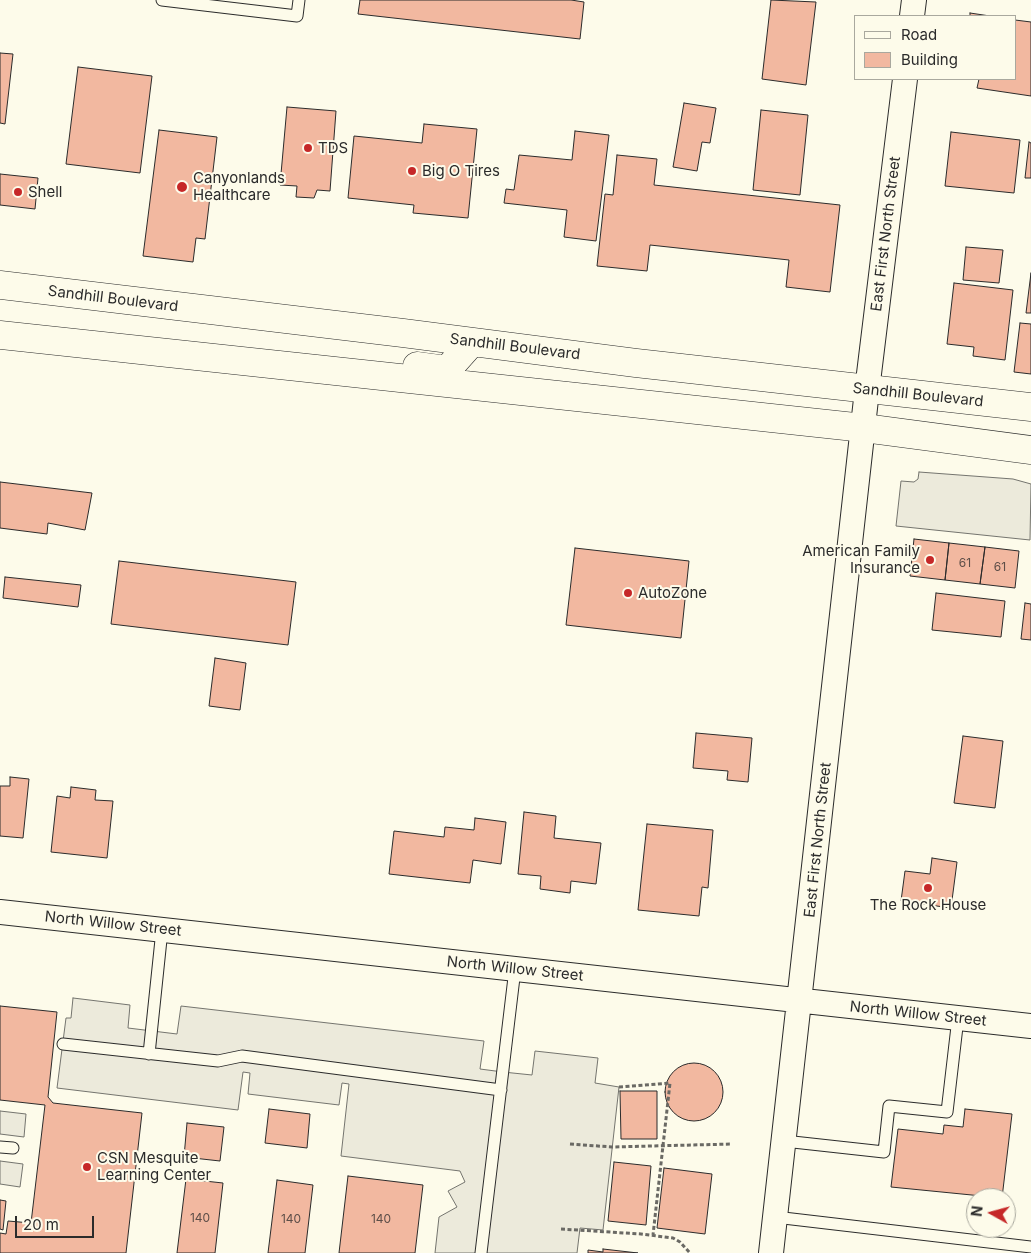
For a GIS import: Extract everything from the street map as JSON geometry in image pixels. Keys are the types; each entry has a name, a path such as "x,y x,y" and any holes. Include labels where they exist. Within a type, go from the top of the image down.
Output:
{"main road":[{"name":"Sandhill Boulevard","path":"0,286 867,390 1031,407"},
{"path":"0,335 864,428 1031,450"},
{"path":"257,363 293,353 447,370 472,342"}],"street":[{"path":"912,15 914,0"},
{"name":"East First North Street","path":"771,1253 867,390 905,80"},
{"name":"North Willow Street","path":"0,912 1031,1026"}],"lane":[{"path":"162,0 297,16 299,0"},
{"path":"149,1054 162,930"},
{"path":"481,1253 515,969"},
{"path":"784,1141 884,1152 888,1106 947,1112 958,1018"},
{"path":"63,1044 218,1061 242,1056 501,1090"},
{"path":"0,1147 13,1148"},
{"path":"775,1217 1031,1247"}],"path":[{"path":"619,1086 670,1083 653,1235"},
{"path":"570,1144 612,1148 732,1144"},
{"path":"561,1229 673,1238 680,1242 690,1253"}],"shaded area":[{"path":"919,472 1013,479 1031,484 1030,540 896,526 901,481 914,482 918,479"},
{"path":"73,998 130,1005 128,1028 177,1034 181,1006 484,1041 480,1069 503,1072 532,1075 535,1051 598,1058 595,1083 619,1087 603,1230 580,1228 577,1253 435,1253 439,1217 457,1207 448,1191 465,1182 460,1171 341,1156 349,1084 342,1083 339,1105 248,1094 250,1073 243,1072 238,1110 57,1088 66,1018 71,1018"},
{"path":"0,1111 26,1114 24,1137 0,1134"},
{"path":"0,1161 23,1164 20,1187 0,1184"}],"building":[{"path":"360,0 571,0 584,2 580,39 358,14"},
{"path":"771,0 816,2 806,85 762,79"},
{"path":"1016,20 1031,22 1031,96 977,88 979,80 1016,80"},
{"path":"0,53 13,54 5,124 0,123"},
{"path":"78,67 152,76 140,173 66,164"},
{"path":"684,103 716,108 710,143 702,142 697,171 673,167"},
{"name":"TDS","path":"287,107 336,111 330,191 317,190 314,198 296,197 297,186 280,185"},
{"path":"761,110 808,115 800,195 753,190"},
{"name":"Big O Tires","path":"424,124 477,129 468,218 413,213 414,205 348,198 354,136 422,143"},
{"name":"Canyonlands Healthcare","path":"159,130 217,137 205,239 196,238 193,262 143,256"},
{"path":"575,131 609,135 596,241 564,237 567,210 504,203 506,189 514,190 519,155 572,160"},
{"path":"951,132 1020,140 1014,193 945,186"},
{"path":"1029,142 1031,143 1031,178 1025,178"},
{"path":"617,155 657,159 654,185 840,205 830,292 786,287 789,260 650,245 647,271 597,266 605,194 613,195"},
{"name":"Shell","path":"0,174 38,178 35,209 0,205"},
{"path":"966,247 1003,250 999,283 963,280"},
{"path":"1031,273 1031,313 1026,313"},
{"path":"954,283 1013,290 1005,360 973,356 974,347 947,344"},
{"path":"1020,323 1031,324 1031,374 1014,372"},
{"path":"0,482 92,493 85,530 48,523 47,534 0,528"},
{"name":"American Family Insurance","path":"914,539 949,543 945,580 910,576"},
{"path":"949,543 985,547 980,584 945,580"},
{"path":"985,547 1019,551 1015,588 980,584"},
{"name":"AutoZone","path":"575,548 689,561 681,638 566,625"},
{"path":"119,561 296,582 288,645 111,624"},
{"path":"5,577 81,585 78,607 3,598"},
{"path":"936,593 1005,601 1001,637 932,630"},
{"path":"1025,603 1031,604 1031,640 1021,639"},
{"path":"215,658 246,663 240,710 209,706"},
{"path":"696,733 752,738 748,782 727,780 728,771 693,768"},
{"path":"963,736 1003,741 995,808 954,803"},
{"path":"10,777 29,779 23,838 0,836 0,786 10,786"},
{"path":"71,787 96,790 95,800 113,801 107,858 51,852 57,796 70,798"},
{"path":"524,812 556,816 554,838 601,843 596,884 571,881 570,893 540,889 541,876 518,874"},
{"path":"475,818 506,822 501,864 473,860 470,883 389,874 394,831 444,837 445,827 474,830"},
{"path":"647,824 713,830 708,888 702,887 699,916 638,910"},
{"name":"The Rock House","path":"932,858 957,862 951,908 901,901 905,871 930,874"},
{"name":"CSN Mesquite Learning Center","path":"0,1006 57,1012 48,1097 53,1103 142,1113 126,1253 0,1253 0,1233 6,1234 8,1221 31,1223 45,1105 0,1100"},
{"path":"688,1063 700,1063 715,1071 723,1086 723,1098 715,1113 700,1121 688,1121 673,1113 665,1098 665,1086 673,1071"},
{"path":"620,1091 657,1091 657,1139 621,1139"},
{"path":"269,1109 310,1114 307,1148 265,1143"},
{"path":"965,1109 1012,1114 1003,1188 966,1188 966,1194 891,1187 898,1129 943,1134 944,1125 963,1127"},
{"path":"187,1123 224,1127 220,1161 184,1157"},
{"path":"614,1162 651,1166 646,1225 608,1221"},
{"path":"664,1168 712,1174 705,1234 657,1228"},
{"path":"348,1176 423,1185 415,1253 339,1253"},
{"name":"CSN Mesquite Learning Center","path":"186,1179 223,1183 215,1253 177,1253"},
{"path":"277,1180 313,1185 305,1253 268,1253"},
{"path":"0,1200 6,1201 3,1230 0,1229"},
{"path":"603,1249 638,1253 588,1253 588,1250 603,1252"}],"place":[{"name":"TDS","path":"308,148"},
{"name":"Big O Tires","path":"412,171"},
{"name":"Canyonlands Healthcare","path":"182,187"},
{"name":"Shell","path":"18,192"},
{"name":"American Family Insurance","path":"930,560"},
{"name":"AutoZone","path":"628,593"},
{"name":"The Rock House","path":"928,888"},
{"name":"CSN Mesquite Learning Center","path":"87,1167"}]}
